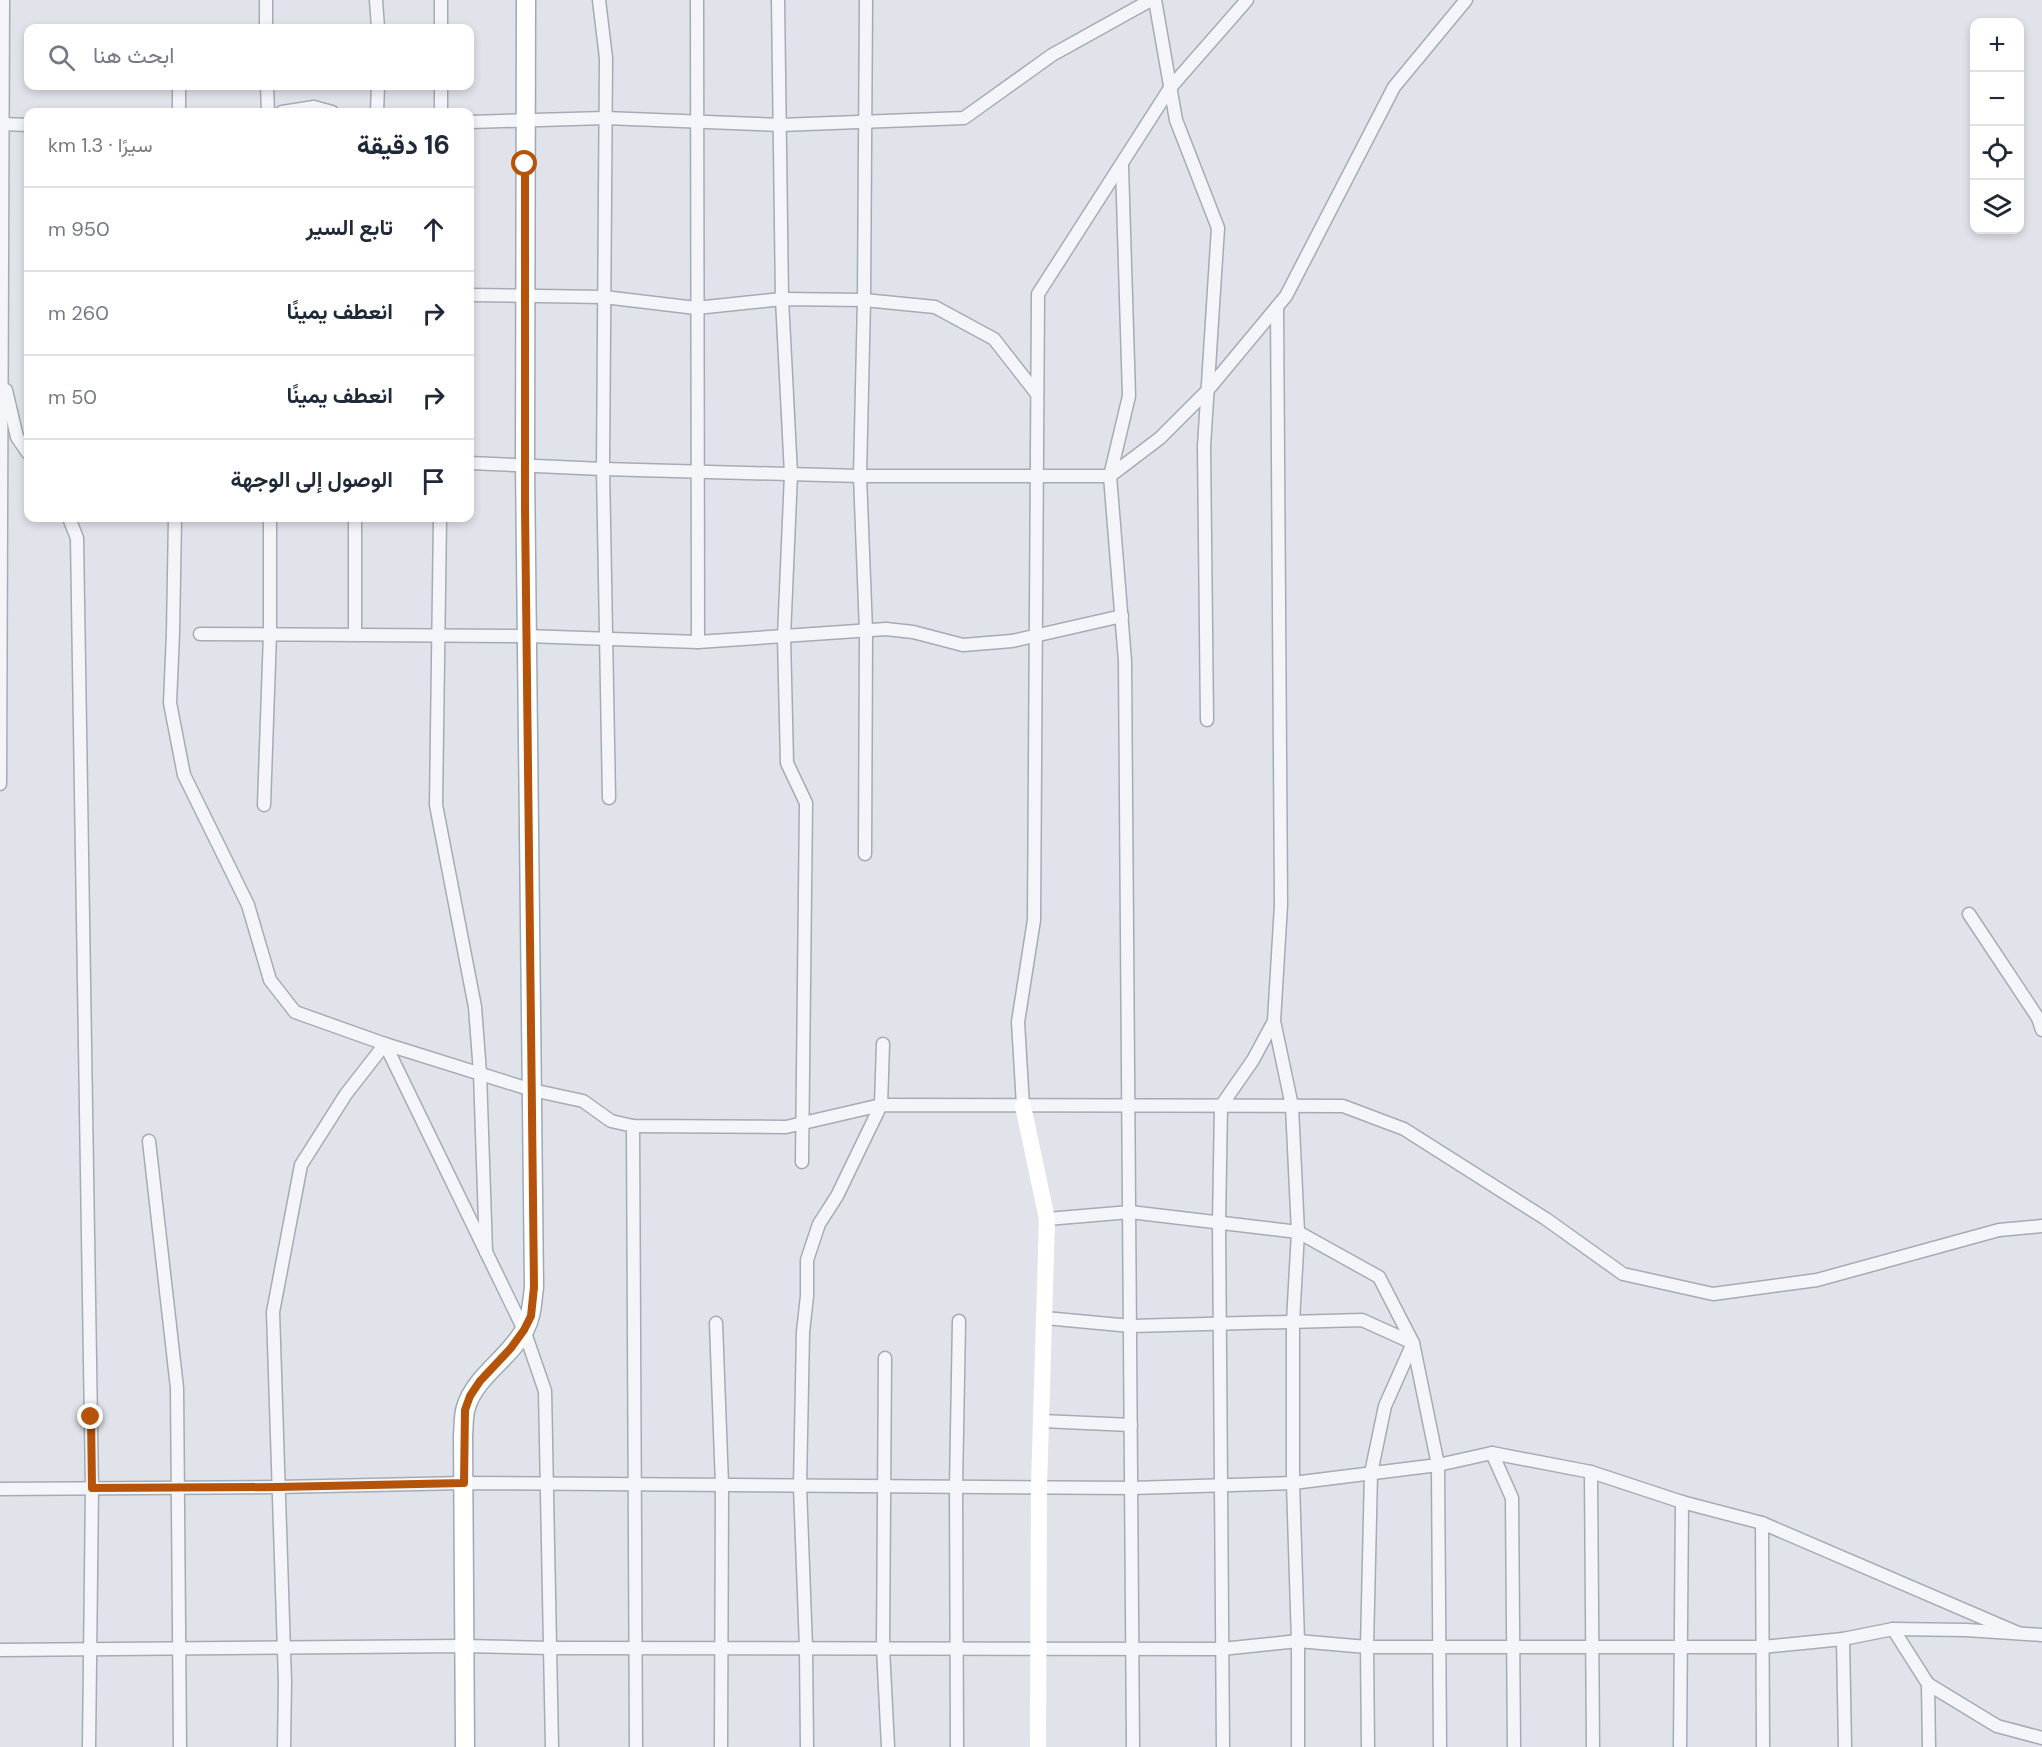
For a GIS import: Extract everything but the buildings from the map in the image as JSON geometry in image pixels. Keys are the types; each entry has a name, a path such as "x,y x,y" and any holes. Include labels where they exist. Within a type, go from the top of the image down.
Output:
{"main road":[{"path":"465,1747 465,1410 470,1396 480,1381 511,1348 524,1330 531,1316 534,1287 526,636 526,0"}],"street":[{"path":"0,784 3,0"},
{"path":"266,0 266,24"},
{"path":"376,0 378,24"},
{"path":"441,0 441,24"},
{"path":"598,0 606,58 603,469 609,798"},
{"path":"697,0 698,642"},
{"path":"778,0 782,299 790,474 784,637 787,763 806,803 802,1162"},
{"path":"865,854 866,630 860,476 866,0"},
{"path":"474,122 605,118 780,125 964,118 1052,55 1153,0 1176,120 1218,228 1204,446 1207,720"},
{"path":"1038,1747 1039,1487 1047,1219 1023,1106 1018,1022 1035,920 1038,294 1170,88 1247,0"},
{"path":"474,463 860,476 1110,476 1160,438 1207,391 1286,296 1394,87 1467,0"},
{"path":"179,90 179,108"},
{"path":"267,90 268,108"},
{"path":"377,108 378,90"},
{"path":"441,90 441,108"},
{"path":"2,124 24,125"},
{"path":"1122,166 1129,396 1110,476 1125,661 1133,1747"},
{"path":"474,295 604,297 696,308 782,299 864,300 935,307 994,339 1037,394"},
{"path":"1277,307 1281,905 1274,1021 1292,1106 1298,1232 1293,1322 1293,1483 1298,1641 1298,1747"},
{"path":"2,372 17,437 24,447"},
{"path":"71,522 77,538 92,1488 89,1747"},
{"path":"175,522 170,703 184,775 248,905 270,980 295,1012 386,1044 480,1073 532,1089 584,1101 611,1121 633,1126 786,1128 881,1105 1343,1106 1404,1129 1546,1219 1623,1275 1713,1294 1817,1280 1999,1230 2042,1226"},
{"path":"264,805 270,634 270,522"},
{"path":"355,522 355,634"},
{"path":"440,522 436,805 475,1007 480,1073 486,1252"},
{"path":"200,634 526,636 698,642 886,629 913,632 963,645 1012,641 1122,616"},
{"path":"1969,914 2038,1018 2042,1030"},
{"path":"1223,1747 1219,1323 1221,1106 1253,1060 1274,1021"},
{"path":"386,1044 524,1330 544,1391 552,1747"},
{"path":"284,1747 284,1649 273,1312 301,1165 346,1094 386,1044"},
{"path":"807,1747 800,1486 807,1260 819,1224 837,1196 881,1105 883,1044"},
{"path":"633,1126 636,1747"},
{"path":"150,1141 177,1388 180,1747"},
{"path":"1047,1219 1130,1212 1298,1232 1379,1277 1413,1343 1438,1465 1440,1747"},
{"path":"1045,1318 1131,1326 1362,1320 1413,1343"},
{"path":"957,1747 956,1487 959,1321"},
{"path":"716,1323 722,1485 721,1747"},
{"path":"1368,1747 1367,1647 1371,1473 1386,1406 1413,1343"},
{"path":"885,1358 883,1648 888,1747"},
{"path":"1042,1420 1131,1425"},
{"path":"0,1489 464,1483 1132,1488 1293,1483 1438,1465 1492,1453 1590,1472 1682,1502 1762,1523 2018,1633"},
{"path":"1492,1453 1512,1498 1514,1747"},
{"path":"1590,1472 1593,1747"},
{"path":"1680,1747 1682,1502"},
{"path":"1762,1523 1763,1747"},
{"path":"0,1650 464,1646 1222,1649 1298,1641 1367,1647 1763,1647 1843,1639 1893,1629 2042,1635"},
{"path":"1893,1629 1928,1684 1997,1726 2042,1738"},
{"path":"1843,1639 1845,1747"},
{"path":"1928,1684 1929,1747"}],"route":[{"path":"91,1417 92,1488 464,1483 463,1435 465,1410 470,1396 480,1381 511,1348 531,1316 534,1287 525,508 525,164"}]}
